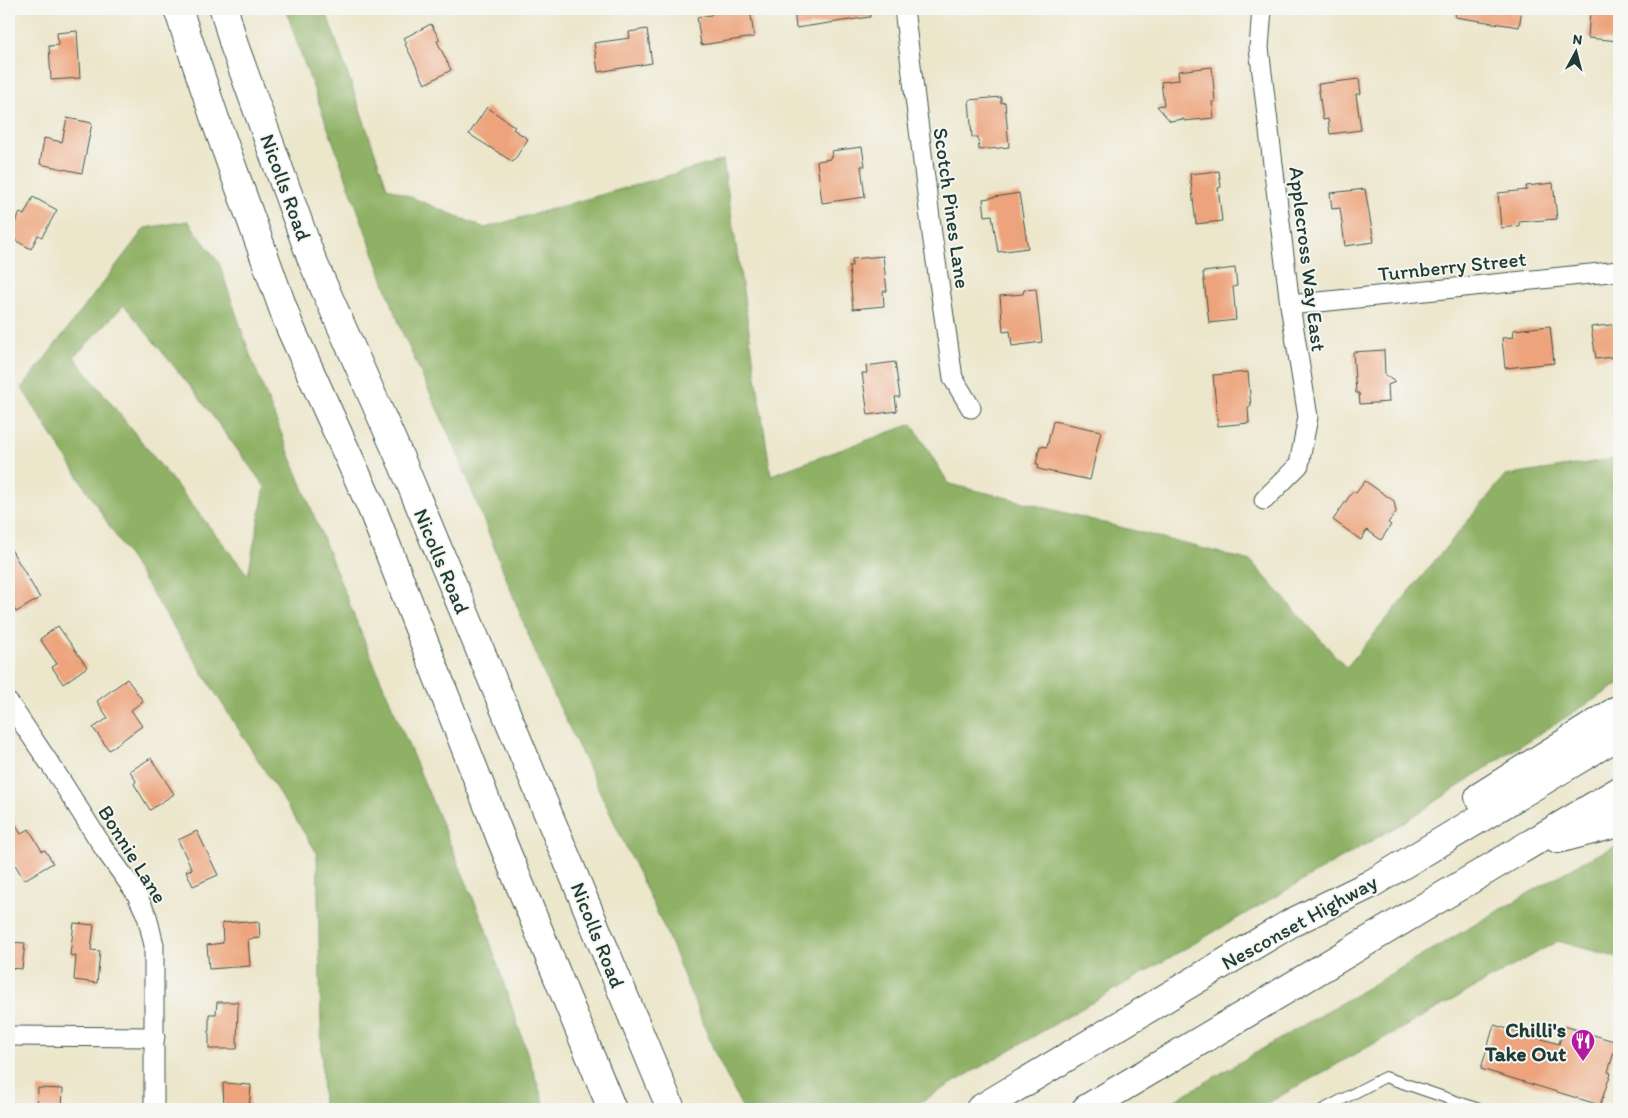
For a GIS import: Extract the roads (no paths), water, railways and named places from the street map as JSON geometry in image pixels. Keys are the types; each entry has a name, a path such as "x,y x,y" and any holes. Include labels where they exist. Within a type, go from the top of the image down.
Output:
{"highway":[{"name":"Nicolls Road","path":"178,9 215,119 289,325 373,511 501,839 609,1104"},
{"name":"Nicolls Road","path":"224,9 234,45 312,260 402,466 671,1109"},
{"path":"1291,923 1366,867 1619,709"},
{"name":"Nesconset Highway","path":"982,1108 1291,923 1369,885 1619,735"},
{"path":"1086,1109 1619,791"},
{"path":"1518,851 1619,823"},
{"path":"637,1029 691,1109"}],"street":[{"name":"Scotch Pines Lane","path":"904,9 932,234 953,378 971,408"},
{"name":"Applecross Way East","path":"1262,9 1259,48 1290,305 1308,417 1299,465 1264,500"},
{"name":"Turnberry Street","path":"1290,305 1619,271"},
{"name":"Bonnie Lane","path":"9,703 105,850 136,893 147,916 154,945 154,1109"},
{"path":"9,1036 155,1037"}],"lane":[{"path":"1324,1109 1385,1077 1480,1109"}],"place":[{"name":"Chilli's Take Out","path":"1583,1062"}]}
